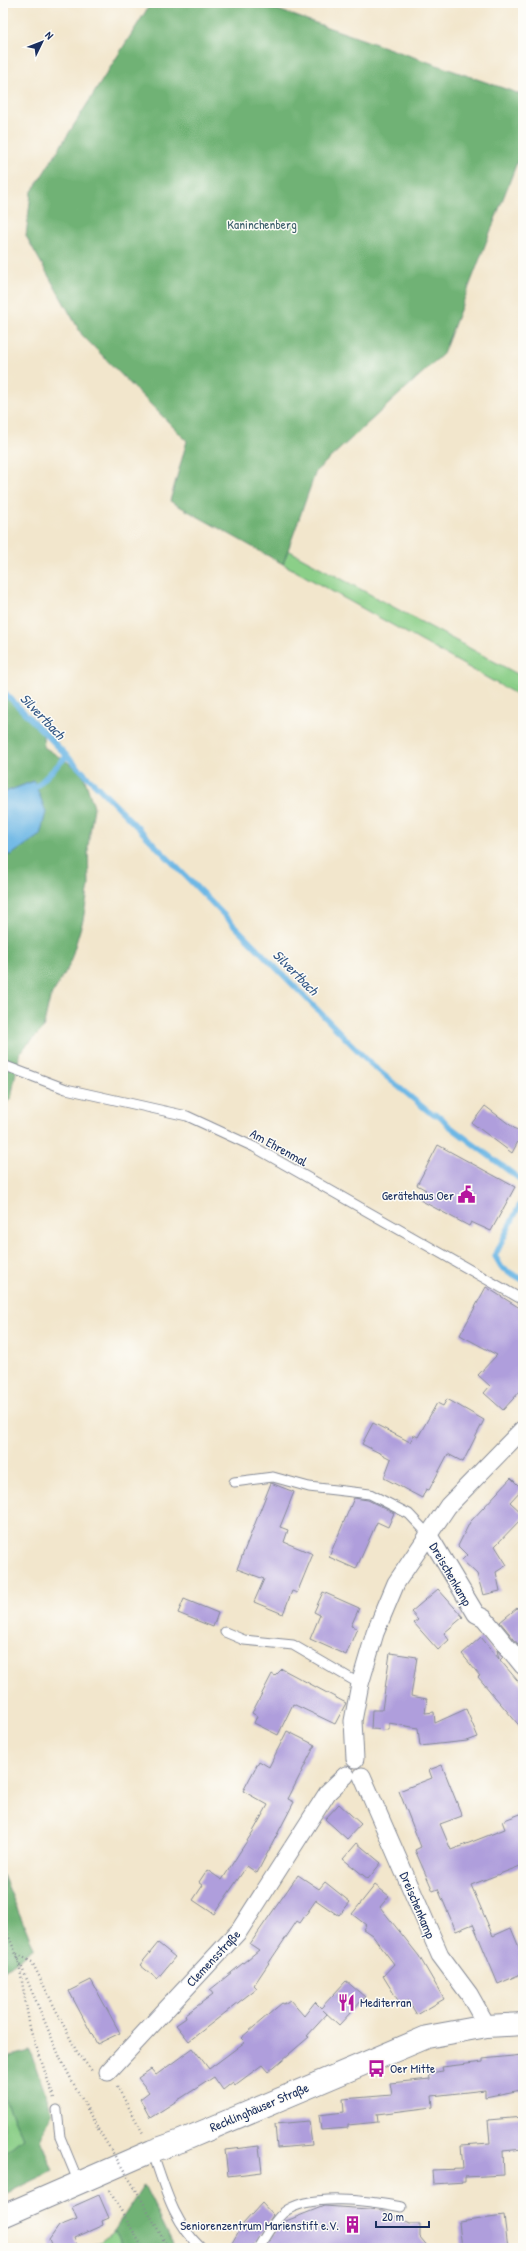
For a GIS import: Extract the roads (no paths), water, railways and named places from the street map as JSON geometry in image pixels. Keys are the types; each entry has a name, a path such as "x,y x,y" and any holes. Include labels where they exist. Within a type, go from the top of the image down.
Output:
{"street":[{"name":"Dreischenkamp","path":"487,2026 469,1994 440,1955 354,1775 365,1768 360,1760 355,1759 353,1721 360,1684 375,1632 396,1583 428,1534 452,1501 523,1429"},
{"name":"Dreischenkamp","path":"428,1534 476,1614 484,1618 523,1666"},
{"name":"Clemensstraße","path":"108,2072 239,1931 328,1792 354,1775"},
{"name":"Recklinghäuser Straße","path":"3,2216 100,2174 148,2143 181,2141 427,2038 487,2026 523,2024"}],"lane":[{"name":"Am Ehrenmal","path":"3,1065 66,1089 187,1116 220,1130 254,1147 523,1300"},
{"path":"234,1482 272,1477 309,1487 370,1494 409,1514 428,1534"},
{"path":"225,1632 244,1640 294,1645 360,1684"},
{"path":"57,2110 60,2137 79,2183"},
{"path":"148,2143 174,2214 188,2235 200,2248"},
{"path":"258,2248 283,2214 302,2203 365,2200 402,2207"}],"water":[{"path":"34,781 46,812 40,835 11,855 3,854 3,793"}],"waterway":[{"name":"Silvertbach","path":"3,691 372,1065 429,1112 441,1117 448,1125 521,1180 523,1186"},
{"name":"Silvertbach","path":"36,787 66,757"},
{"name":"Silvertbach","path":"523,1198 495,1256 502,1268 523,1280"}],"place":[{"name":"Gerätehaus Oer","path":"467,1195"},
{"name":"Mediterran","path":"347,2002"},
{"name":"Oer Mitte","path":"377,2068"},
{"name":"Seniorenzentrum Marienstift e.V.","path":"352,2225"}],"park label":[{"name":"Kaninchenberg","path":"262,224"}]}
